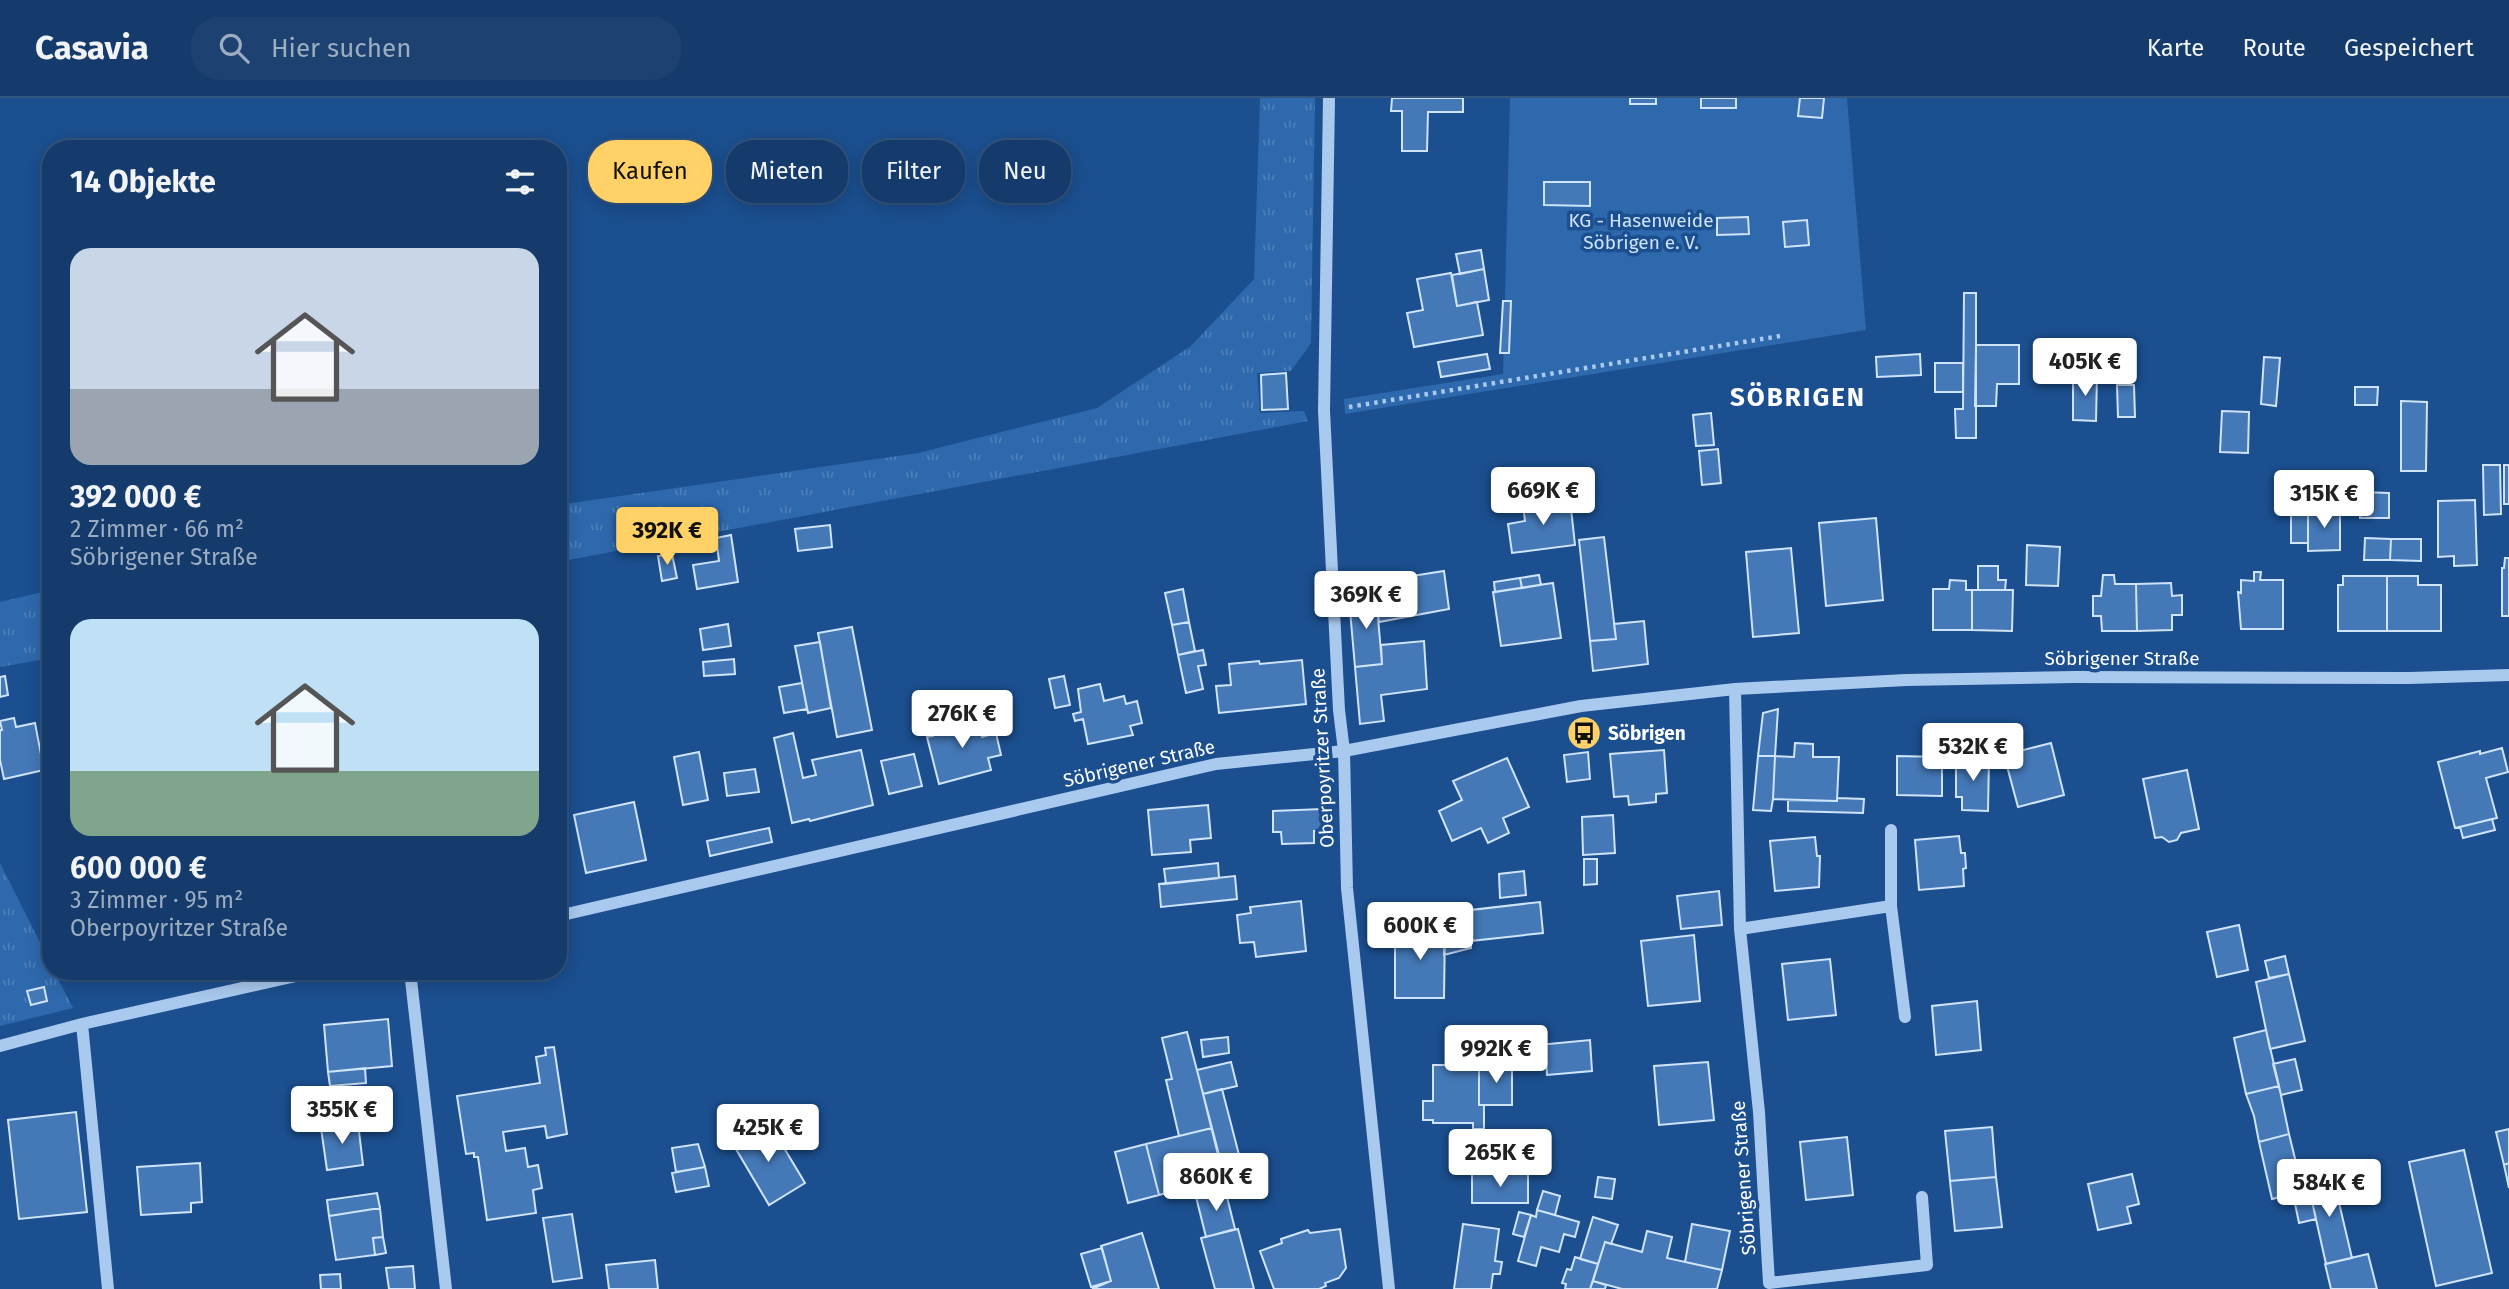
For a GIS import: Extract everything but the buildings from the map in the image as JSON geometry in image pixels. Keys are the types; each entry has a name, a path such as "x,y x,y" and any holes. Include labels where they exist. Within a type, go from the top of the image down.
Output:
{"street":[{"name":"Oberpoyritzer Straße","path":"1329,98 1324,411 1339,710 1345,751 1347,888 1389,1289"},
{"name":"Söbrigener Straße","path":"567,914 1216,764 1345,751 1581,706 1735,690 1906,680 2062,677 2409,678 2509,674"},
{"name":"Söbrigener Straße","path":"1735,690 1740,929 1759,1112 1769,1283 1927,1265 1922,1197"},
{"path":"1891,830 1891,906 1905,1017"},
{"path":"1740,929 1891,906"},
{"path":"0,1046 82,1024 278,980"},
{"path":"411,980 446,1289"},
{"path":"82,1024 108,1289"}],"path":[{"path":"1324,411 1780,336"}],"green space":[{"path":"1260,98 1315,98 1311,343 1291,371 1257,373 1260,413 1304,411 1308,421 567,560 567,504 918,453 1097,408 1191,346 1254,279"},
{"name":"KG - Hasenweide Söbrigen e. V.","path":"1510,98 1847,98 1866,330 1345,414 1344,399 1503,374"},
{"path":"42,592 42,660 0,667 0,602"},
{"path":"0,863 42,946 42,980 59,980 73,1008 0,1026"}],"place":[{"name":"Söbrigen","path":"1584,733"}],"district":[{"name":"SÖBRIGEN","path":"1798,397"}]}
